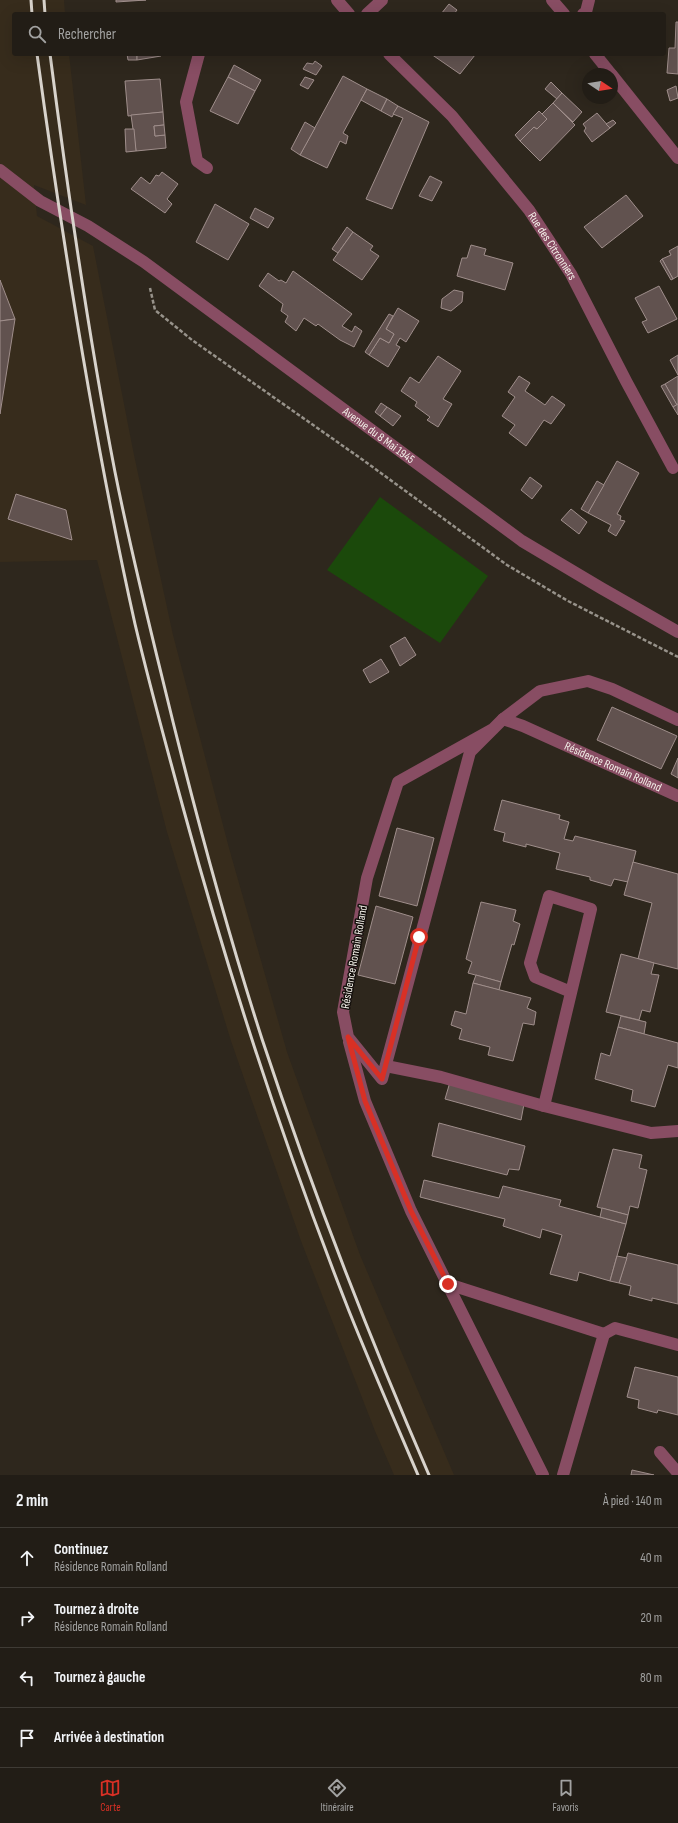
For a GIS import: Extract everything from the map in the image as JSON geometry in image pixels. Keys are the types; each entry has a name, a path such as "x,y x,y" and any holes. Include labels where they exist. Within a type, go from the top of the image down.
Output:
{"street":[{"path":"337,0 347,12"},
{"path":"369,12 382,0"},
{"path":"552,0 562,12"},
{"path":"586,12 589,0"},
{"path":"198,56 186,102 197,161 206,168"},
{"name":"Rue des Citronniers","path":"390,56 452,116 529,210 571,274 673,468"},
{"path":"597,56 606,68"},
{"path":"618,83 678,158"},
{"name":"Avenue du 8 Mai 1945","path":"0,170 40,201 88,226 144,262 522,541 678,632"},
{"name":"Résidence Romain Rolland","path":"493,728 398,782 367,878 343,1012 348,1037 382,1079 470,752 503,719 540,690 588,681 612,689 678,720"},
{"name":"Résidence Romain Rolland","path":"503,719 523,726 678,796"},
{"path":"544,1106 591,909 549,896 530,963 535,977 571,992"},
{"path":"348,1037 365,1101 411,1211 543,1475"},
{"path":"386,1066 441,1076 544,1106 651,1133 678,1131"},
{"path":"448,1284 604,1334"},
{"path":"563,1475 604,1334 615,1328 678,1346"},
{"path":"660,1452 678,1473"}],"path":[{"path":"144,262 155,310 192,340 363,460 507,565 568,601 678,657"}],"shaded area":[{"path":"0,0 64,0 65,12 12,12 12,56 69,56 86,205 34,185 37,216 93,246 134,455 173,635 229,848 287,1052 360,1255 454,1475 394,1475 375,1431 301,1241 231,1041 167,832 97,560 0,562"}],"green space":[{"path":"380,497 488,576 440,643 327,570"}],"building":[{"path":"116,0 146,0 116,2"},
{"path":"449,4 457,10 456,12 443,12"},
{"path":"676,22 678,22 678,74 667,73 669,48 675,48"},
{"path":"127,56 137,56 137,60 128,60"},
{"path":"137,56 161,56 137,60"},
{"path":"434,56 474,56 460,74"},
{"path":"315,61 322,66 316,75 303,69 307,63 313,64"},
{"path":"234,65 261,80 255,91 228,77"},
{"path":"343,76 367,89 343,133 348,136 346,144 340,141 327,168 300,155"},
{"path":"228,77 255,91 238,124 210,111"},
{"path":"305,77 314,80 308,89 300,85"},
{"path":"160,79 163,112 128,116 125,81"},
{"path":"551,82 562,93 557,99 545,89"},
{"path":"676,86 678,98 670,101 667,90"},
{"path":"367,89 387,99 381,111 361,100"},
{"path":"562,93 582,112 573,122 553,103"},
{"path":"387,99 398,106 392,117 381,111"},
{"path":"553,103 575,125 540,161 520,141 534,127 537,129 547,119 542,114"},
{"path":"398,106 429,122 392,209 366,199 403,118 393,114"},
{"path":"539,111 547,119 537,129 534,127 520,141 515,135"},
{"path":"163,112 164,125 154,126 155,136 165,135 166,148 136,151 131,115"},
{"path":"597,113 610,128 592,142 584,131 586,128 583,124"},
{"path":"613,120 616,123 610,128 606,124"},
{"path":"305,122 315,128 300,155 291,149"},
{"path":"164,125 165,135 155,136 154,126"},
{"path":"125,129 134,129 136,151 126,152"},
{"path":"162,172 178,184 167,199 172,204 165,213 131,189 141,177 150,184 156,175 159,176"},
{"path":"430,176 442,182 432,201 419,196"},
{"path":"626,195 643,216 602,248 584,227"},
{"path":"215,204 249,224 228,260 196,242"},
{"path":"255,208 274,218 268,228 250,218"},
{"path":"347,227 353,232 338,253 332,249"},
{"path":"353,232 373,246 370,250 379,256 362,280 333,260"},
{"path":"471,245 486,249 484,255 513,263 505,290 457,276 462,258 467,258"},
{"path":"678,246 678,276 673,279 662,259 671,255 669,251"},
{"path":"662,259 673,279 671,280 660,261"},
{"path":"293,271 352,314 342,326 352,332 355,326 362,331 354,347 340,340 318,324 316,326 304,318 296,331 285,322 288,316 281,311 283,304 259,286 268,273 279,281 281,280 286,283"},
{"path":"0,280 15,319 0,321"},
{"path":"659,286 677,319 648,333 642,322 647,320 635,298"},
{"path":"454,290 463,292 462,302 451,311 441,308 442,299"},
{"path":"398,308 419,321 406,342 400,338 396,345 400,347 388,367 369,355 380,338 389,343 394,334 386,329"},
{"path":"389,314 393,316 386,329 394,334 389,343 380,338 369,355 365,352"},
{"path":"15,319 0,414 0,321"},
{"path":"678,355 678,375 670,360"},
{"path":"438,356 461,371 443,399 452,404 438,427 427,420 430,417 415,406 417,402 401,391 410,377 419,383"},
{"path":"519,376 530,383 525,391 545,405 552,396 565,405 551,424 544,420 526,446 509,433 515,425 502,416 515,397 508,392"},
{"path":"678,376 678,404 677,405 665,384"},
{"path":"665,384 677,405 673,407 661,386"},
{"path":"381,403 387,407 380,416 375,412"},
{"path":"678,404 678,415 673,407"},
{"path":"387,407 401,416 393,426 380,416"},
{"path":"617,461 639,473 617,514 621,516 620,520 625,521 616,536 608,531 611,525 588,513"},
{"path":"530,477 542,486 532,499 521,490"},
{"path":"597,481 604,485 588,513 581,509"},
{"path":"16,494 66,510 72,540 8,519"},
{"path":"571,509 587,522 579,534 561,520"},
{"path":"405,637 416,655 400,666 390,646"},
{"path":"381,659 389,672 370,683 363,670"},
{"path":"612,707 677,736 661,769 597,740"},
{"path":"678,758 678,778 671,774"},
{"path":"502,800 560,815 559,819 569,822 564,839 573,841 575,836 636,851 628,882 614,879 611,886 590,880 590,877 556,869 560,853 526,844 526,847 503,841 505,833 494,830"},
{"path":"397,828 434,838 417,906 379,896"},
{"path":"633,862 678,874 678,969 638,959 652,903 624,895"},
{"path":"481,902 516,910 513,921 520,924 514,945 512,944 501,982 468,973 472,962 466,959"},
{"path":"376,906 413,917 395,984 358,975"},
{"path":"621,954 654,963 651,974 659,975 650,1012 642,1010 639,1020 606,1012"},
{"path":"476,975 501,982 499,990 473,983"},
{"path":"473,983 531,998 527,1008 536,1012 534,1025 523,1023 513,1061 488,1055 490,1047 459,1039 462,1029 451,1025 455,1011 466,1014"},
{"path":"621,1016 646,1022 644,1034 618,1027"},
{"path":"618,1027 678,1043 678,1068 668,1065 655,1107 631,1101 633,1090 595,1079 601,1053 610,1056"},
{"path":"450,1082 524,1104 521,1120 445,1099"},
{"path":"439,1123 525,1146 519,1170 509,1169 507,1175 432,1156"},
{"path":"613,1149 642,1155 639,1168 647,1170 638,1208 630,1206 628,1215 597,1207"},
{"path":"424,1180 499,1198 503,1186 561,1200 559,1206 626,1224 610,1281 579,1272 577,1281 550,1274 562,1235 542,1229 540,1238 503,1226 505,1219 420,1197"},
{"path":"602,1208 628,1215 626,1224 600,1217"},
{"path":"628,1253 678,1265 678,1304 652,1298 652,1301 629,1295 631,1286 619,1283"},
{"path":"617,1256 627,1258 619,1283 610,1281"},
{"path":"635,1367 678,1377 678,1415 658,1410 657,1413 638,1408 639,1400 627,1397"},
{"path":"632,1470 654,1475 631,1475"}],"railway":[{"path":"31,0 32,12"},
{"path":"44,0 45,12"},
{"path":"37,56 68,269 92,411 135,624 165,741 220,938 281,1126 325,1250 374,1373 418,1475"},
{"path":"50,56 79,263 115,472 144,603 197,816 248,995 300,1149 362,1313 429,1475"}],"route":[{"path":"419,937 382,1079 348,1037 365,1101 411,1211 448,1284"}]}
